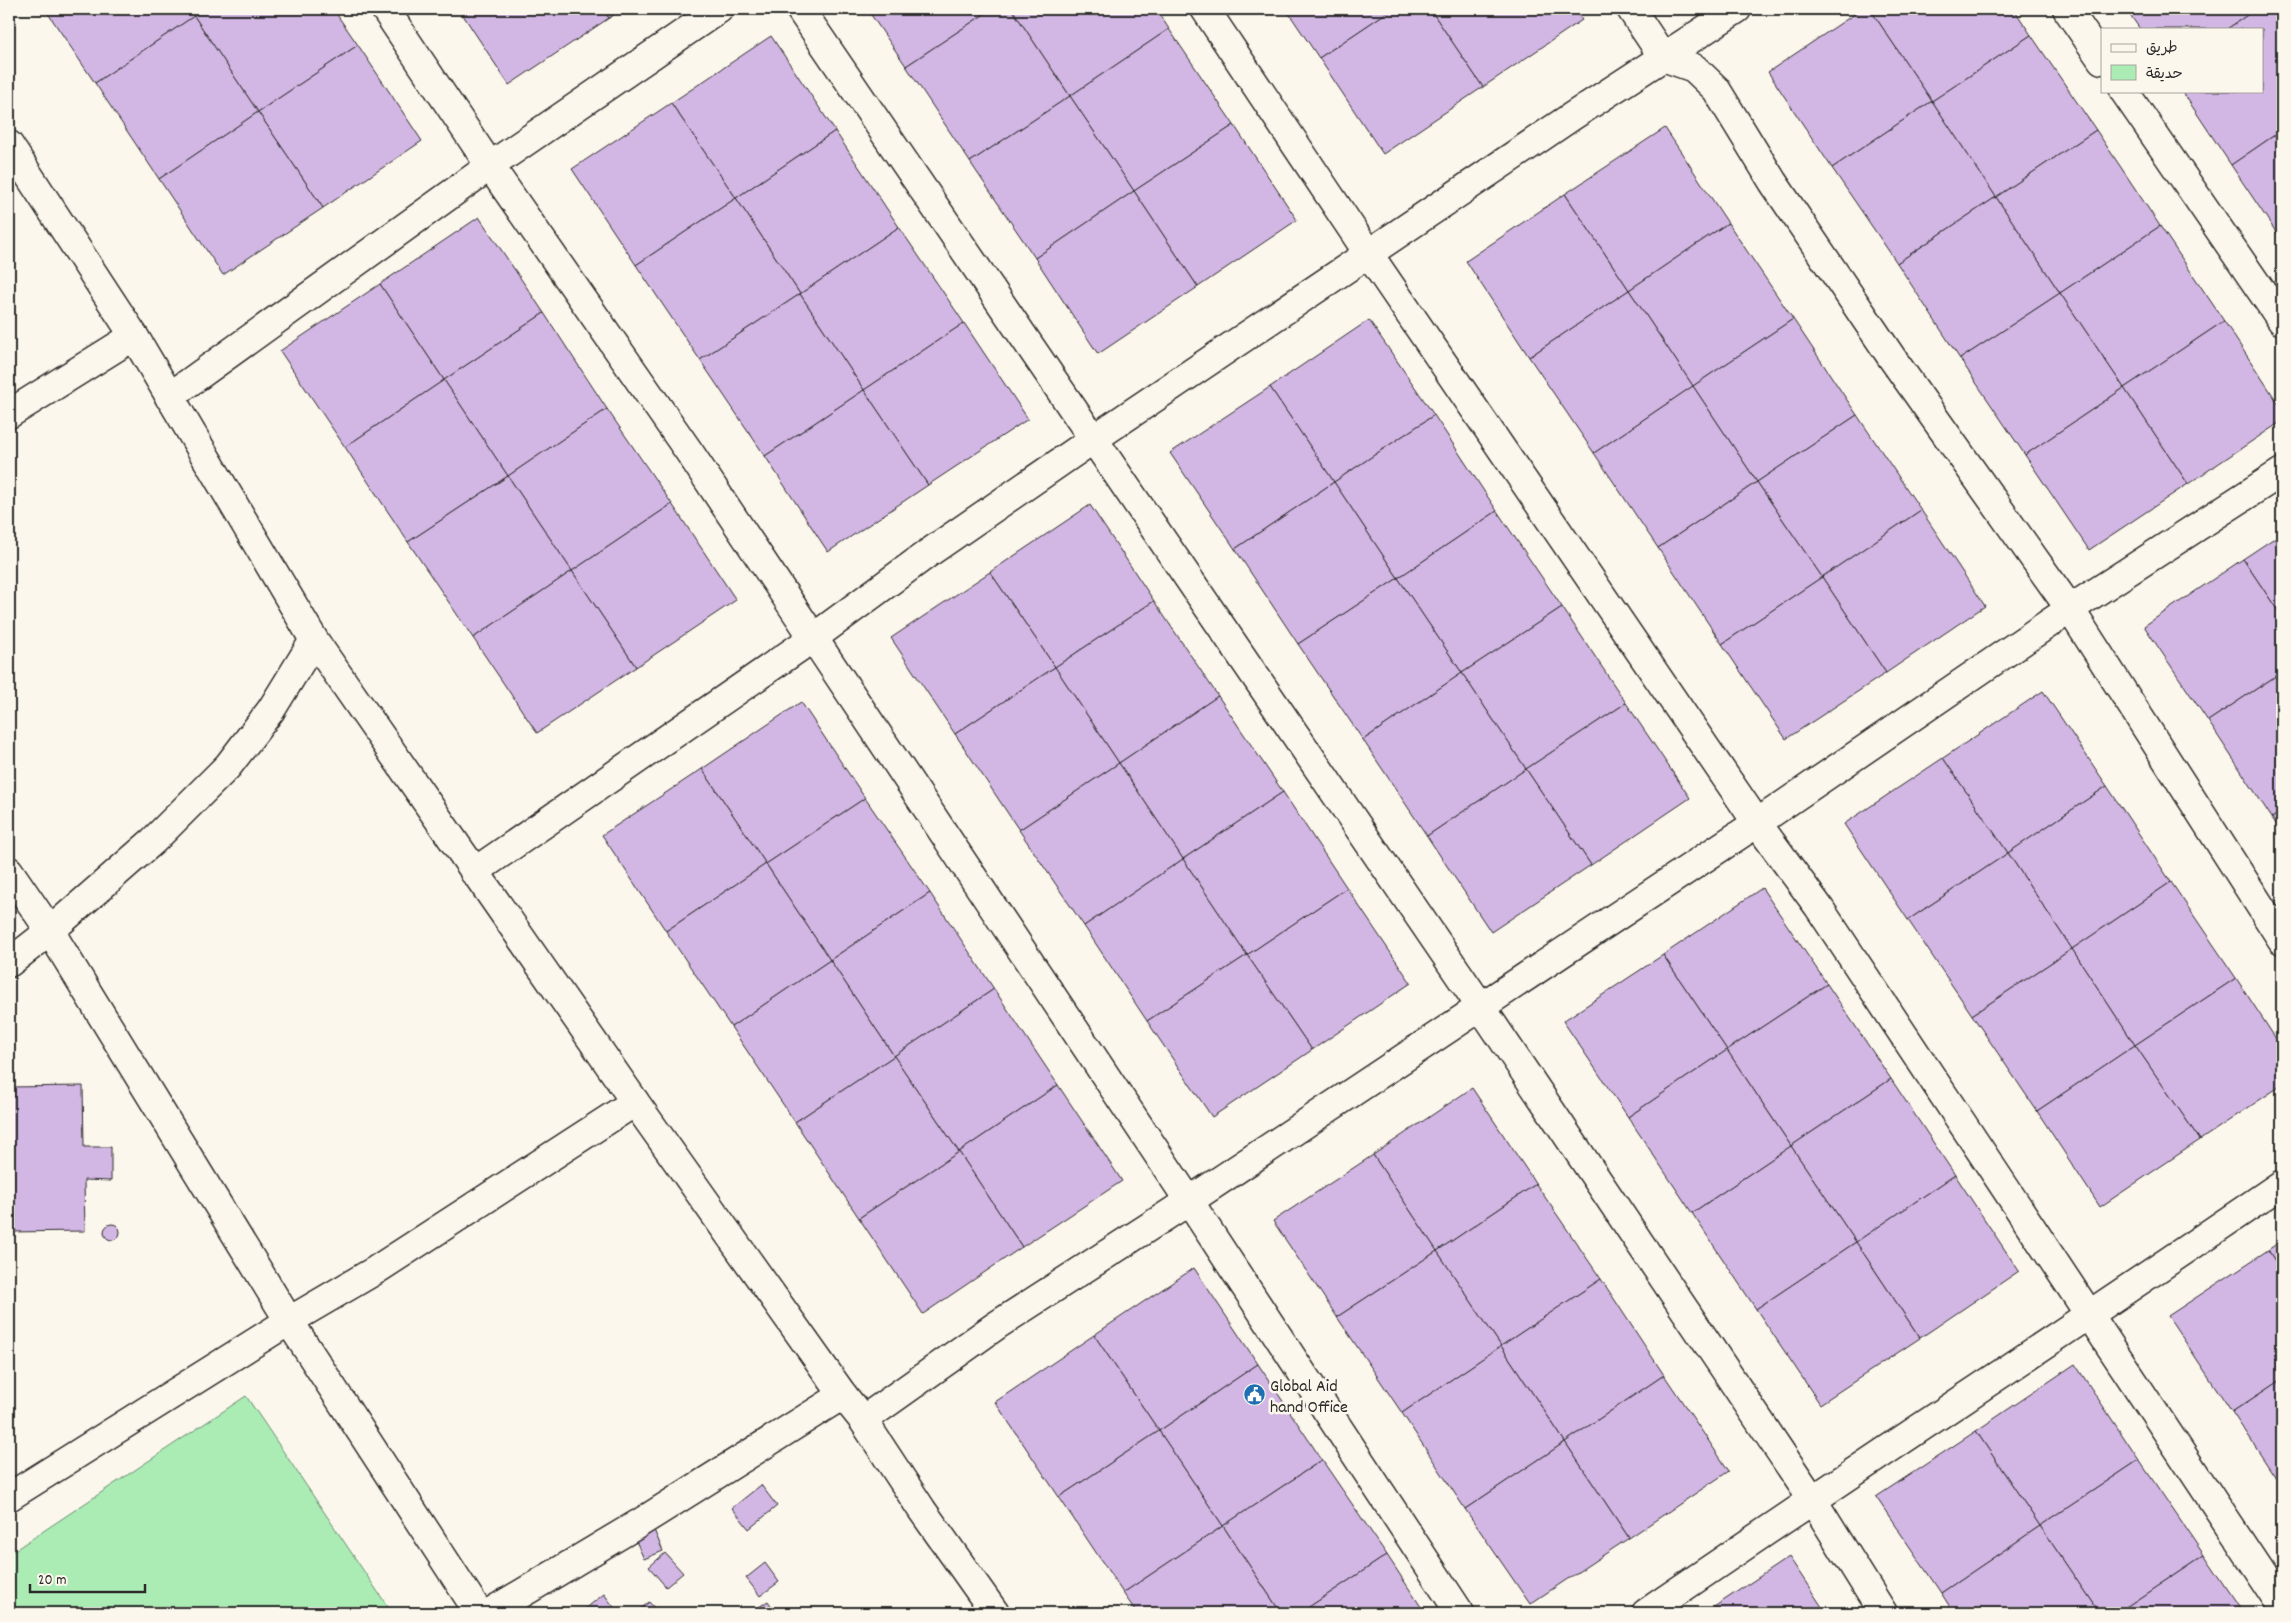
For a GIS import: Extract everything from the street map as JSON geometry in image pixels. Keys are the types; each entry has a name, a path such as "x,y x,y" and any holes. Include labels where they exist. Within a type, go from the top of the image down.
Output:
{"street":[{"path":"385,9 490,166 690,453 1189,1201 1460,1613"},
{"path":"168,397 490,166 719,9"},
{"path":"800,9 1095,438 1482,1007 1812,1499 1883,1613"},
{"path":"1205,9 1368,253 1757,823 1823,915 2282,1606"},
{"path":"1630,9 1663,57 1694,68 1716,89 1773,182 1892,358 2070,609 2282,940"},
{"path":"474,872 813,638 927,554 1095,438 1368,253 1737,9"},
{"path":"2067,9 2101,59"},
{"path":"2125,92 2282,321"},
{"path":"9,144 134,336 168,397 314,640 635,1102 843,1395 863,1420 922,1510 995,1613"},
{"path":"9,414 134,336"},
{"path":"863,1420 997,1325 1189,1201 1482,1007 1757,823 2070,609 2282,472"},
{"path":"9,963 50,931 153,841 228,766 271,710 314,640"},
{"path":"9,871 50,931 289,1321 479,1613"},
{"path":"10,1495 289,1321 376,1270 635,1102"},
{"path":"1646,1613 1812,1499 2089,1317 2282,1184"},
{"path":"489,1613 638,1524 843,1395"}],"green space":[{"path":"246,1396 392,1613 9,1613 9,1554"}],"building":[{"path":"45,9 189,9 194,16 95,83"},
{"path":"206,9 333,9 358,45 258,112 194,16"},
{"path":"459,9 603,9 609,18 509,85"},
{"path":"603,9 623,9 609,18"},
{"path":"867,9 992,9 906,66"},
{"path":"992,9 1012,9 1070,96 970,162 906,66"},
{"path":"1012,9 1156,9 1169,29 1070,96"},
{"path":"1286,9 1392,9 1319,58"},
{"path":"1392,9 1430,9 1483,87 1383,154 1319,58"},
{"path":"1430,9 1574,9 1582,20 1483,87"},
{"path":"1862,9 1870,9 1932,101 1832,168 1768,72"},
{"path":"1870,9 2014,9 2031,35 1932,101"},
{"path":"2126,9 2256,9 2228,28 2139,28"},
{"path":"2256,9 2271,9 2282,26 2282,130 2231,165 2183,92 2264,92 2264,28 2228,28"},
{"path":"2271,9 2282,9 2282,26"},
{"path":"194,16 258,112 159,179 95,83"},
{"path":"1169,29 1234,125 1134,191 1070,96"},
{"path":"2031,35 2096,130 1996,197 1932,101"},
{"path":"771,36 835,131 736,198 671,103"},
{"path":"358,45 422,141 323,208 258,112"},
{"path":"1070,96 1134,191 1035,258 970,162"},
{"path":"1932,101 1996,197 1897,263 1832,168"},
{"path":"671,103 736,198 636,265 572,169"},
{"path":"258,112 323,208 223,275 159,179"},
{"path":"1234,125 1297,220 1198,287 1134,191"},
{"path":"1665,128 1728,223 1629,290 1565,194"},
{"path":"2096,130 2160,226 2060,293 1996,197"},
{"path":"2282,130 2282,241 2231,165"},
{"path":"835,131 899,227 800,294 736,198"},
{"path":"1134,191 1198,287 1098,354 1035,258"},
{"path":"1565,194 1629,290 1529,357 1466,261"},
{"path":"1996,197 2060,293 1960,359 1897,263"},
{"path":"736,198 800,294 700,360 636,265"},
{"path":"479,217 544,313 444,380 380,284"},
{"path":"1728,223 1793,319 1693,386 1629,290"},
{"path":"2160,226 2224,321 2124,388 2060,293"},
{"path":"899,227 964,323 864,390 800,294"},
{"path":"380,284 444,380 345,447 280,351"},
{"path":"1629,290 1693,386 1594,453 1529,357"},
{"path":"2060,293 2124,388 2025,455 1960,359"},
{"path":"800,294 864,390 765,456 700,360"},
{"path":"544,313 607,409 508,476 444,380"},
{"path":"1793,319 1857,415 1757,482 1693,386"},
{"path":"1369,320 1434,415 1334,482 1270,387"},
{"path":"2224,321 2282,409 2282,421 2188,484 2124,388"},
{"path":"964,323 1028,419 928,485 864,390"},
{"path":"444,380 508,476 408,542 345,447"},
{"path":"1693,386 1757,482 1658,548 1594,453"},
{"path":"1270,387 1334,482 1235,549 1170,453"},
{"path":"2124,388 2188,484 2089,550 2025,455"},
{"path":"864,390 928,485 828,552 765,456"},
{"path":"607,409 672,504 572,571 508,476"},
{"path":"1434,415 1497,511 1398,578 1334,482"},
{"path":"1857,415 1921,510 1822,577 1757,482"},
{"path":"508,476 572,571 473,638 408,542"},
{"path":"1334,482 1398,578 1298,644 1235,549"},
{"path":"1757,482 1822,577 1722,644 1658,548"},
{"path":"672,504 736,600 636,667 572,571"},
{"path":"1090,505 1154,601 1055,667 990,572"},
{"path":"1921,510 1985,606 1886,673 1822,577"},
{"path":"1497,511 1562,607 1462,673 1398,578"},
{"path":"2282,533 2282,617 2243,559"},
{"path":"2243,559 2282,617 2282,672 2208,721 2144,626"},
{"path":"572,571 636,667 537,733 473,638"},
{"path":"990,572 1055,667 955,734 891,638"},
{"path":"1822,577 1886,673 1786,739 1722,644"},
{"path":"1398,578 1462,673 1363,740 1298,644"},
{"path":"1154,601 1218,696 1119,763 1055,667"},
{"path":"1562,607 1626,703 1526,769 1462,673"},
{"path":"1055,667 1119,763 1019,830 955,734"},
{"path":"2282,672 2282,811 2272,818 2208,721"},
{"path":"1462,673 1526,769 1427,836 1363,740"},
{"path":"2043,691 2107,786 2008,853 1943,758"},
{"path":"1218,696 1283,792 1183,859 1119,763"},
{"path":"801,702 865,798 766,864 702,769"},
{"path":"1626,703 1690,798 1591,865 1526,769"},
{"path":"1943,758 2008,853 1908,920 1844,824"},
{"path":"1119,763 1183,859 1084,926 1019,830"},
{"path":"702,769 766,864 666,931 602,835"},
{"path":"1526,769 1591,865 1491,932 1427,836"},
{"path":"2107,786 2171,882 2072,949 2008,853"},
{"path":"1283,792 1347,888 1247,955 1183,859"},
{"path":"865,798 930,893 830,960 766,864"},
{"path":"2282,811 2282,833 2272,818"},
{"path":"2008,853 2072,949 1972,1015 1908,920"},
{"path":"1183,859 1247,955 1147,1021 1084,926"},
{"path":"766,864 830,960 731,1027 666,931"},
{"path":"2171,882 2236,978 2135,1045 2072,949"},
{"path":"1347,888 1411,983 1312,1050 1247,955"},
{"path":"1762,888 1827,984 1727,1050 1663,955"},
{"path":"930,893 994,989 894,1056 830,960"},
{"path":"2072,949 2135,1045 2037,1111 1972,1015"},
{"path":"1247,955 1312,1050 1212,1117 1147,1021"},
{"path":"1663,955 1727,1050 1628,1117 1563,1021"},
{"path":"830,960 894,1056 795,1122 731,1027"},
{"path":"2236,978 2282,1048 2282,1085 2200,1140 2135,1045"},
{"path":"1827,984 1891,1079 1791,1146 1727,1050"},
{"path":"994,989 1058,1085 959,1152 894,1056"},
{"path":"2135,1045 2200,1140 2100,1207 2037,1111"},
{"path":"1727,1050 1791,1146 1692,1213 1628,1117"},
{"path":"894,1056 959,1152 859,1218 795,1122"},
{"path":"1891,1079 1955,1175 1856,1242 1791,1146"},
{"path":"1058,1085 1122,1181 1022,1247 959,1152"},
{"path":"83,1086 84,1147 111,1147 111,1181 84,1180 85,1231 9,1232 9,1087"},
{"path":"1472,1088 1536,1184 1437,1251 1373,1155"},
{"path":"1791,1146 1856,1242 1756,1309 1692,1213"},
{"path":"959,1152 1022,1247 923,1314 859,1218"},
{"path":"1373,1155 1437,1251 1337,1317 1273,1221"},
{"path":"1955,1175 2019,1271 1920,1338 1856,1242"},
{"path":"1536,1184 1601,1279 1501,1346 1437,1251"},
{"path":"109,1224 115,1224 120,1229 118,1238 109,1240 104,1235 104,1229"},
{"path":"2282,1240 2282,1272 2268,1250"},
{"path":"1856,1242 1920,1338 1820,1404 1756,1309"},
{"path":"2268,1250 2282,1272 2282,1379 2232,1412 2168,1316"},
{"path":"1437,1251 1501,1346 1402,1413 1337,1317"},
{"path":"1194,1268 1258,1364 1159,1431 1094,1335"},
{"path":"1601,1279 1664,1375 1565,1442 1501,1346"},
{"path":"1094,1335 1159,1431 1059,1497 995,1402"},
{"path":"1501,1346 1565,1442 1465,1509 1402,1413"},
{"path":"1258,1364 1322,1460 1223,1526 1159,1431"},
{"path":"2075,1364 2139,1460 2040,1526 1976,1431"},
{"path":"1664,1375 1729,1471 1629,1538 1565,1442"},
{"path":"2282,1379 2282,1487 2232,1412"},
{"path":"1159,1431 1223,1526 1123,1593 1059,1497"},
{"path":"1976,1431 2040,1526 1941,1593 1876,1497"},
{"path":"1565,1442 1629,1538 1530,1604 1465,1509"},
{"path":"1322,1460 1387,1555 1300,1613 1281,1613 1223,1526"},
{"path":"2139,1460 2204,1555 2117,1613 2099,1613 2040,1526"},
{"path":"761,1485 777,1506 749,1529 732,1508"},
{"path":"651,1523 663,1551 644,1559 632,1532"},
{"path":"1223,1526 1281,1613 1137,1613 1123,1593"},
{"path":"2040,1526 2099,1613 1954,1613 1941,1593"},
{"path":"665,1553 683,1573 666,1587 649,1567"},
{"path":"1387,1555 1425,1613 1300,1613"},
{"path":"2204,1555 2243,1613 2117,1613"},
{"path":"1789,1557 1826,1613 1705,1613"},
{"path":"765,1563 779,1582 760,1596 746,1578"},
{"path":"604,1594 616,1610 612,1613 580,1613"},
{"path":"768,1601 776,1613 750,1613"},
{"path":"649,1602 659,1613 636,1613"}],"place":[{"name":"Global Aid hand Office","path":"1254,1395"}]}
